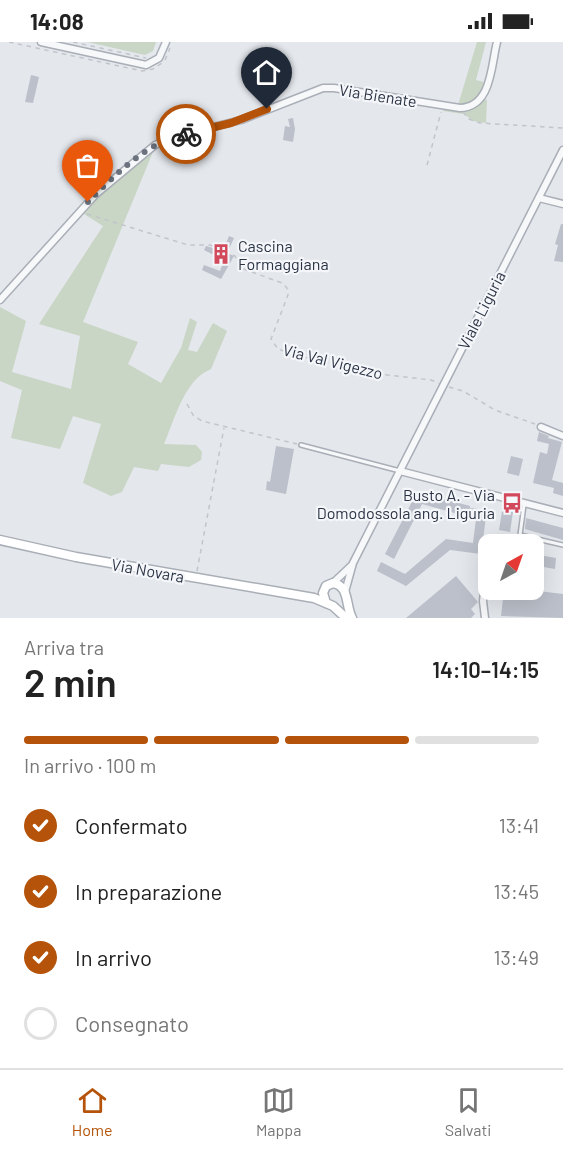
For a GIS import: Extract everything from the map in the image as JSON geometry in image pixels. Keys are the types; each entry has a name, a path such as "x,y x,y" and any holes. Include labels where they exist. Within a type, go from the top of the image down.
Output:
{"street":[{"path":"41,45 146,65 159,58 166,42"},
{"path":"463,108 475,105 484,93 497,42"},
{"name":"Via Bienate","path":"0,300 110,181 163,141 241,120 315,90 334,88 463,108"},
{"name":"Viale Liguria","path":"346,594 353,563 563,150"},
{"path":"539,198 563,204"},
{"path":"541,427 563,436"},
{"path":"400,471 563,513"},
{"name":"Via Novara","path":"0,540 76,557 297,594 330,604"},
{"name":"Viale Liguria","path":"330,585 353,563"},
{"path":"346,618 323,596 330,585 341,585 346,594 352,618"},
{"name":"Via Novara","path":"297,594 312,592 330,585"},
{"path":"330,604 341,604 346,594"},
{"path":"483,600 485,618"}],"lane":[{"path":"301,445 400,471"},
{"path":"525,503 520,535 563,545"}],"path":[{"path":"9,42 41,45"},
{"path":"73,42 150,57"},
{"path":"427,165 443,105"},
{"path":"463,108 466,117 473,121 563,128"},
{"name":"Via Val Vigezzo","path":"81,211 188,245 213,246 235,256 241,268 282,283 287,288 288,295 271,339 278,349 317,361 393,376 431,380 463,391 495,410 541,427"},
{"path":"187,404 193,415 202,422 301,445"},
{"path":"195,578 224,428"}],"green space":[{"path":"87,42 156,42 153,51 145,55"},
{"path":"477,42 486,42 476,80 484,82 483,88 472,102 458,105"},
{"path":"484,99 487,100 486,123 473,121 464,114 443,111 444,107 467,110"},
{"path":"155,147 83,322 138,342 128,364 161,383 181,348 190,318 197,322 188,350 197,352 213,323 227,331 211,369 202,374 187,391 164,444 196,445 202,452 201,460 189,467 161,464 158,471 134,467 122,492 111,496 83,483 101,424 73,416 60,449 11,438 22,390 0,381 0,307 26,321 12,372 71,389 80,336 39,324 103,226 84,214 109,186"}],"building":[{"path":"282,64 291,66 287,84 278,82"},
{"path":"31,75 39,77 33,103 25,102"},
{"path":"293,118 295,129 293,142 283,140 285,126 290,127 288,119"},
{"path":"93,149 104,158 100,164 110,170 107,175 100,175 98,179 102,181 101,183 96,183 90,188 86,186 90,180 82,175 80,182 73,178 79,166 93,176 99,166 87,159"},
{"path":"561,224 563,224 563,262 554,261 558,245 555,244"},
{"path":"229,236 234,238 227,253 234,256 221,279 202,270 204,265 220,271 224,260 204,250 206,246 223,251"},
{"path":"539,432 549,436 548,438 562,442 552,480 563,483 563,496 553,493 554,488 533,483 540,452 547,454 549,444 537,441"},
{"path":"276,446 294,449 286,494 266,490 267,481 270,482"},
{"path":"511,456 523,459 519,476 507,473"},
{"path":"417,492 470,506 470,508 487,510 484,534 478,534 478,554 450,550 406,586 377,571 381,562 405,574 446,539 473,543 476,519 422,504 394,559 385,554"},
{"path":"502,511 513,512 510,532 499,530"},
{"path":"526,518 563,528 563,540 544,534 525,529"},
{"path":"544,556 556,558 555,569 544,567"},
{"path":"456,576 478,602 471,609 475,614 471,618 406,618"},
{"path":"544,592 563,594 563,618 501,616 503,600 544,600"}],"way so far":[{"path":"88,202 151,148 173,136 186,134"}],"place":[{"name":"Cascina Formaggiana","path":"221,254"},
{"name":"Busto A. - Via Domodossola ang. Liguria","path":"512,503"}],"route":[{"path":"186,134 231,123 267,109"}]}
